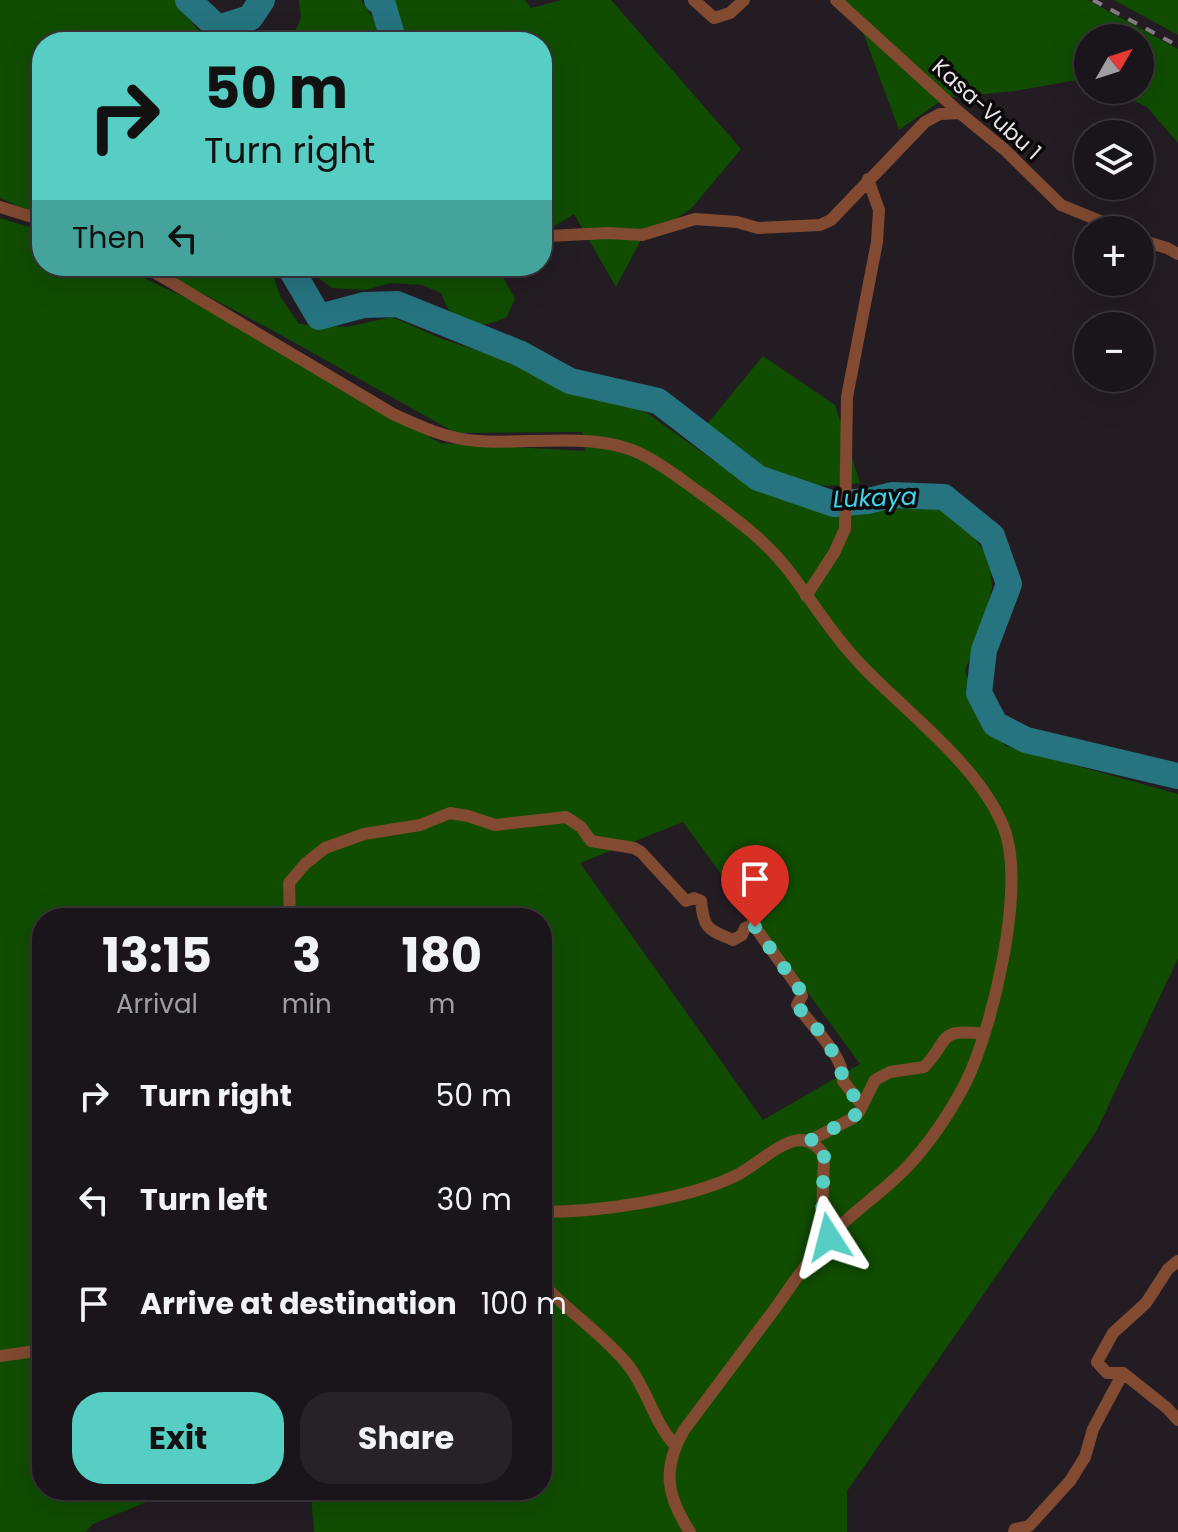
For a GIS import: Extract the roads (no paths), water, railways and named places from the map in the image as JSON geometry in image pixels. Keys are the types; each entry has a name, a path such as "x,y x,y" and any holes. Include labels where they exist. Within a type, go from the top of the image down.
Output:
{"street":[{"path":"694,0 714,18 730,13 744,0"},
{"name":"Kasa-Vubu 1","path":"836,0 1005,150 1061,205 1088,216"},
{"path":"552,236 642,235 695,219 737,222 758,228 820,225 831,220 925,122 940,114 960,113"},
{"path":"806,596 834,553 845,529 847,397 877,242 879,210 868,179"},
{"path":"0,207 32,217"},
{"path":"1154,244 1178,254"},
{"path":"161,276 393,414 448,437 477,441 577,442 622,446 660,463 734,516 772,552 867,671 945,746 974,780 999,817 1006,835 1011,887 1007,924 993,1002 965,1083 906,1169 829,1237 684,1430 675,1445 668,1481 675,1509 690,1532"},
{"path":"290,908 289,883 305,864 325,848 364,834 420,825 450,813 495,825 517,825 553,816 566,817 581,827 591,841 634,848 641,852 686,901 694,898 701,901 703,922 710,931 733,940 742,935 745,928 755,927 800,990 799,1008 828,1044 844,1071 843,1081 850,1094 862,1105"},
{"path":"552,1214 647,1201 734,1176 788,1143 809,1141 853,1118 875,1080 890,1072 924,1067 949,1034 959,1031 984,1034"},
{"path":"809,1141 824,1156 822,1216 829,1237"},
{"path":"1178,1261 1168,1269 1146,1303 1113,1333 1097,1362 1107,1373 1123,1373 1178,1420"},
{"path":"552,1292 628,1366 675,1445"},
{"path":"0,1356 32,1351"},
{"path":"1014,1532 1015,1529 1034,1529 1070,1481 1085,1457 1093,1429 1123,1373"}],"waterway":[{"name":"Lukaya","path":"188,0 218,28 250,18 262,0"},
{"name":"Lukaya","path":"377,0 383,5 391,32"},
{"name":"Lukaya","path":"295,276 319,317 364,305 397,304 519,353 570,381 658,401 758,478 834,504 892,495 944,497 992,536 1009,584 984,650 979,693 995,724 1026,740 1178,776"}],"railway":[{"path":"1093,0 1178,46"}]}
